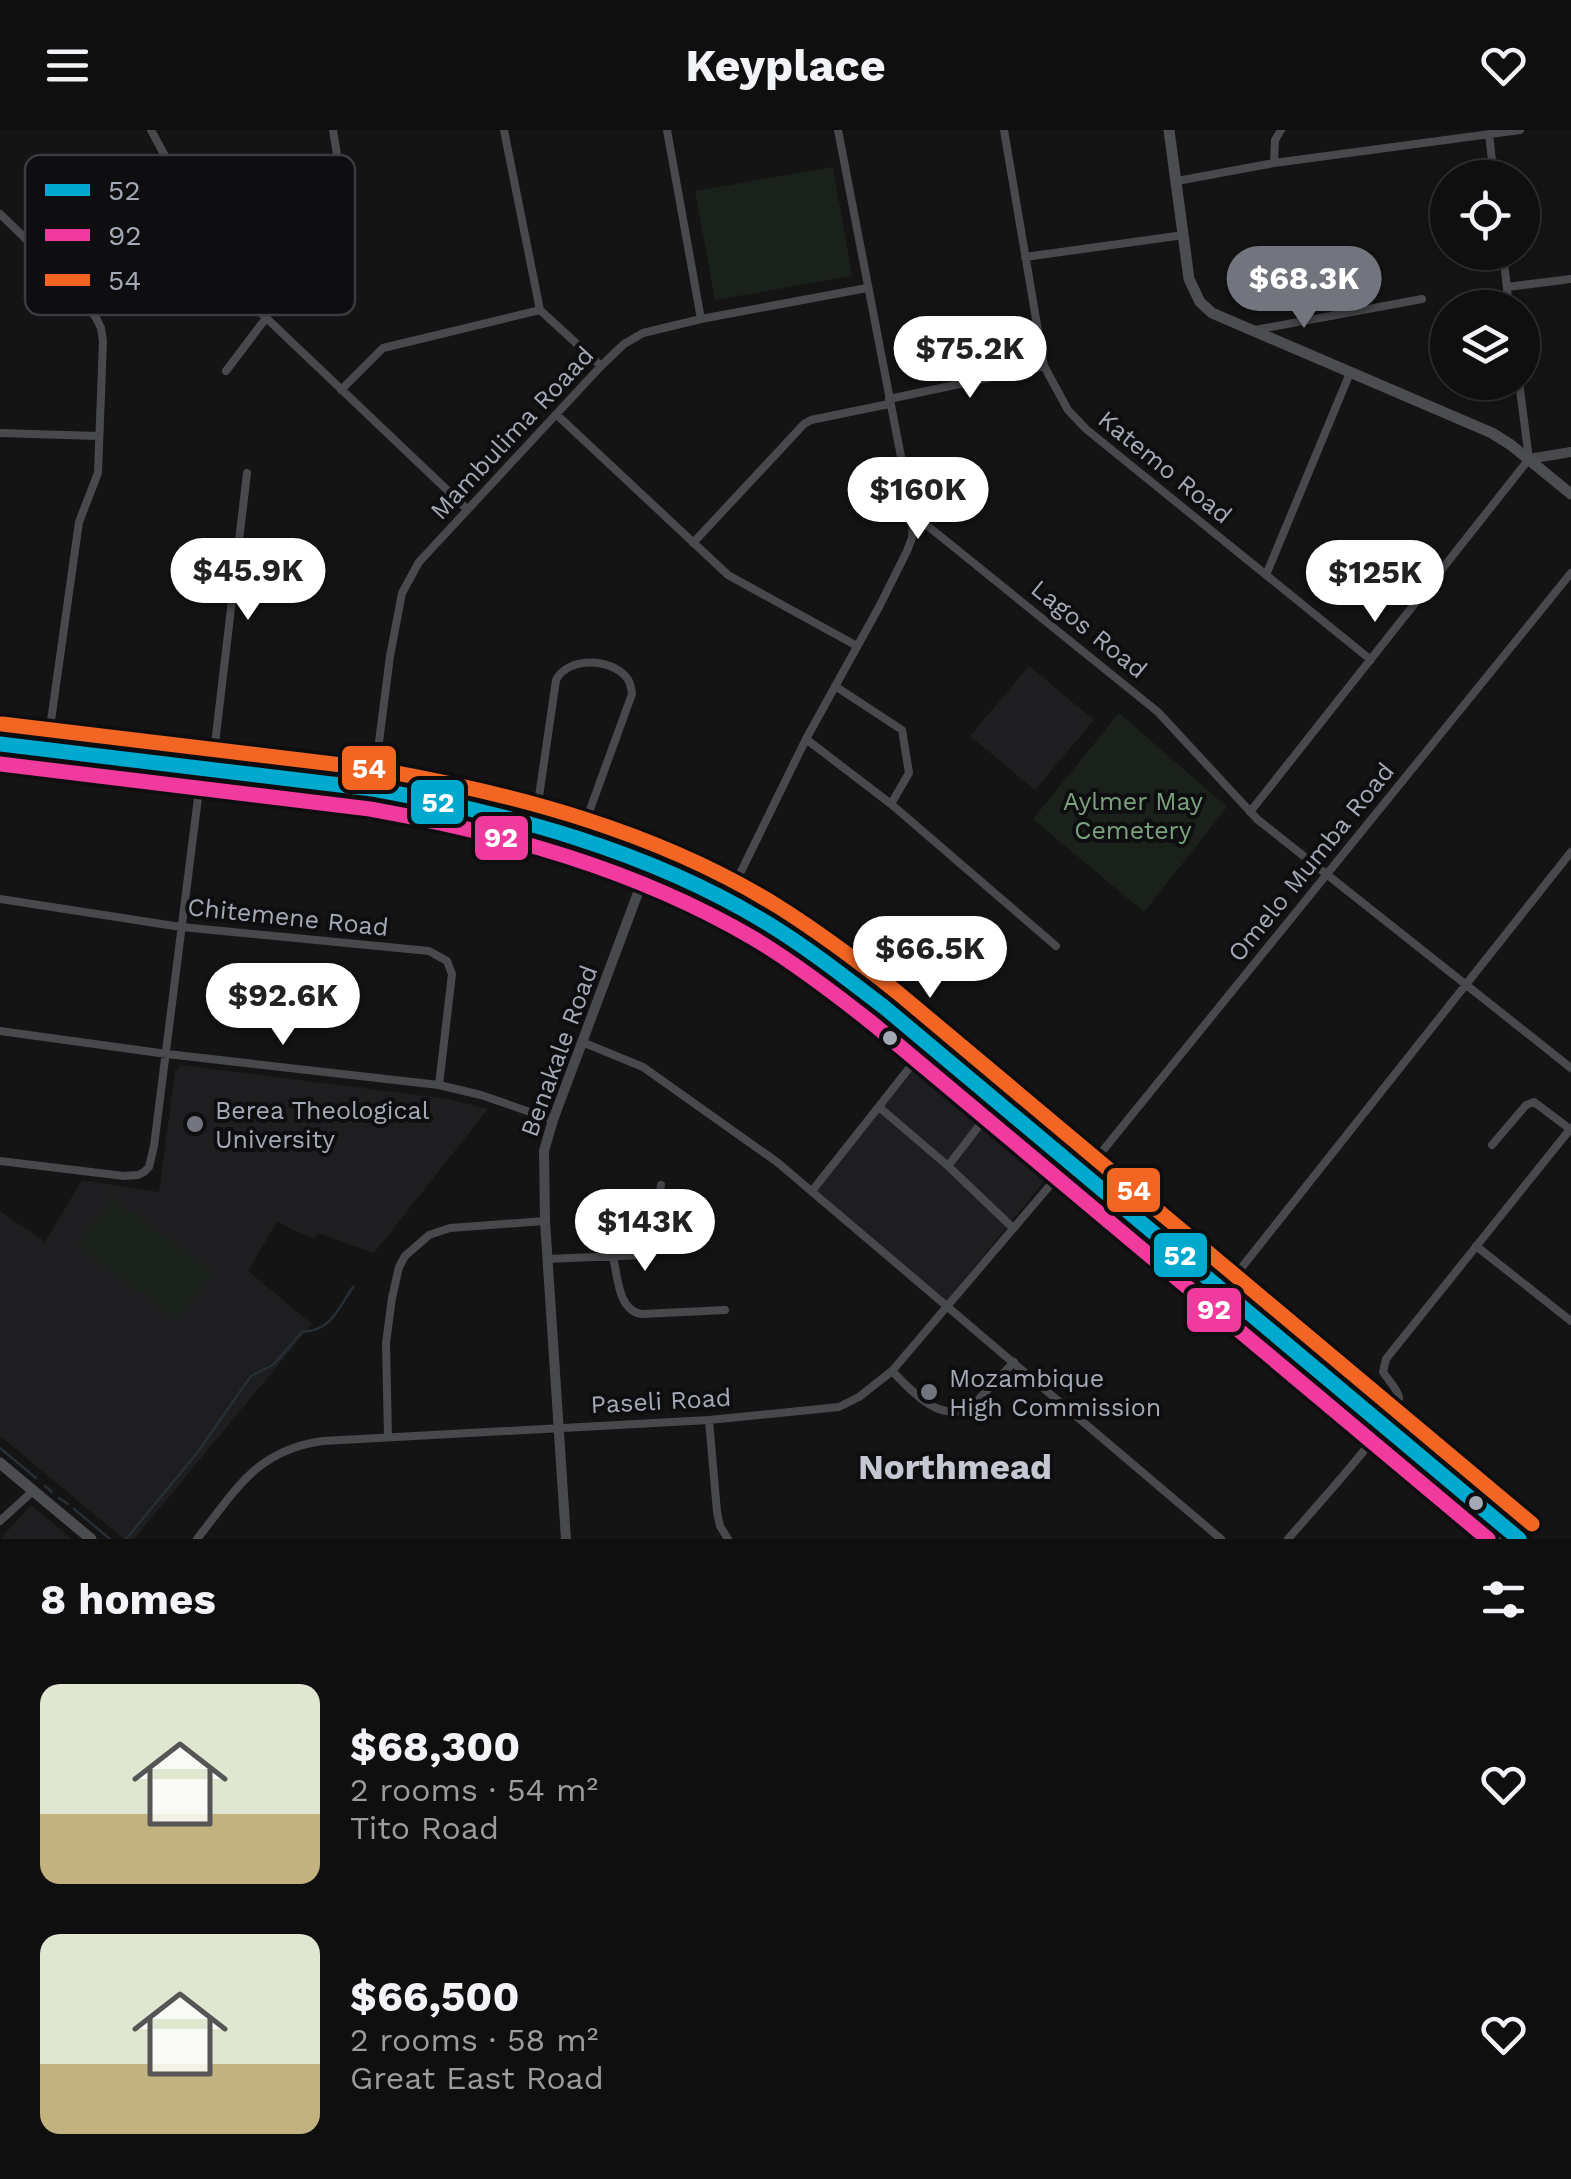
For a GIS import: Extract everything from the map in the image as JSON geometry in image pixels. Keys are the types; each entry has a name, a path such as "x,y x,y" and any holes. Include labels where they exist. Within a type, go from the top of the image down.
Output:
{"main road":[{"path":"1169,130 1190,279 1200,302 1212,313 1492,434 1571,494"},
{"path":"0,744 199,787 369,801 428,811 574,846 643,879 726,900"},
{"path":"0,758 46,757 212,769 424,797 580,837 726,900 815,954 1060,1174 1377,1435 1519,1539"},
{"path":"922,1052 1087,1170 1492,1538"},
{"path":"0,1463 91,1539"}],"street":[{"path":"151,130 165,155"},
{"path":"333,130 337,155"},
{"path":"504,130 540,310 601,366"},
{"path":"666,130 702,318"},
{"path":"838,130 914,518 912,538 726,900 817,940 876,981 1087,1170"},
{"name":"Katemo Road","path":"1004,130 1044,366 1059,396 1076,420 1371,660"},
{"path":"1274,164 1275,140 1281,130"},
{"path":"1177,182 1274,164 1520,130"},
{"path":"1488,132 1492,160"},
{"path":"0,214 25,241"},
{"path":"1025,256 1184,235"},
{"path":"1504,270 1506,290"},
{"path":"1506,287 1571,279"},
{"name":"Mambulima Roaad","path":"373,788 402,594 419,562 601,366 635,337 702,318 867,288"},
{"path":"1250,331 1422,299"},
{"path":"341,390 383,348 540,310"},
{"path":"46,757 79,522 98,473 103,341 94,315"},
{"path":"263,315 467,510"},
{"path":"226,371 266,318"},
{"path":"693,542 804,424 1044,366"},
{"path":"1266,575 1350,373"},
{"path":"1521,400 1529,459"},
{"path":"557,415 737,580 857,646"},
{"path":"0,433 98,436"},
{"path":"1250,812 1529,459 1571,452"},
{"path":"212,769 246,473"},
{"name":"Lagos Road","path":"914,518 1158,712 1250,812 1571,1068"},
{"name":"Omelo Mumba Road","path":"1087,1170 1571,573"},
{"path":"535,824 556,680 567,666 596,662 626,677 632,694 580,837"},
{"path":"835,686 902,730 908,772 892,804"},
{"path":"806,739 892,804 1056,946"},
{"path":"0,770 199,787 167,1054 149,1166 138,1175 124,1176 0,1161"},
{"path":"1223,1291 1571,852"},
{"path":"643,879 756,944 922,1052 984,1118 1003,1126"},
{"name":"Benakale Road","path":"566,1539 547,1259 544,1151 643,879"},
{"name":"Chitemene Road","path":"0,898 181,928 429,951 447,961 452,974 439,1084"},
{"path":"0,1031 439,1084 553,1120"},
{"path":"582,1042 636,1063 660,1078 812,1191 1221,1539"},
{"path":"812,1191 922,1052"},
{"path":"1288,1539 1398,1407 1398,1394 1385,1376 1383,1364 1570,1128 1534,1102 1526,1105 1492,1145"},
{"path":"879,1107 1014,1228"},
{"path":"948,1166 984,1118"},
{"name":"Paseli Road","path":"197,1539 246,1476 264,1462 286,1449 323,1441 709,1420 838,1407 859,1397 892,1371 1060,1174"},
{"path":"547,1259 641,1256 648,1251 661,1185"},
{"path":"388,1437 386,1343 396,1282 405,1256 428,1235 450,1228 545,1222"},
{"path":"1476,1246 1571,1321"},
{"path":"613,1257 625,1305 632,1312 725,1310"},
{"path":"892,1371 930,1406 952,1412 969,1408 1014,1362"},
{"path":"709,1420 717,1512 728,1539"},
{"path":"0,1520 33,1491"}],"shaded area":[{"path":"1029,666 1094,720 1035,790 970,736"},
{"path":"181,1065 448,1099 488,1109 374,1253 318,1233 313,1239 277,1222 248,1271 312,1324 134,1539 124,1539 0,1436 0,1211 45,1242 82,1180 159,1192 175,1072"},
{"path":"915,1068 1047,1178 943,1305 810,1195"},
{"path":"31,1505 72,1539 0,1539"}],"green space":[{"path":"833,167 852,276 715,300 695,191"},
{"name":"Aylmer May Cemetery","path":"1119,713 1227,807 1144,912 1033,819"},
{"path":"113,1198 214,1272 178,1320 77,1246"}],"waterway":[{"path":"126,1539 197,1453 251,1376 273,1365 302,1332 327,1323 353,1287"},
{"path":"0,1448 36,1478"},
{"path":"45,1486 52,1492"},
{"path":"59,1498 68,1504"},
{"path":"74,1509 110,1539"}],"transit line":[{"name":"54","path":"2,724 375,769 480,790 584,819 732,880 809,927 897,992 1532,1524"},
{"name":"52","path":"0,744 373,789 424,799 576,838 626,855 721,897 797,943 884,1007 1519,1539"},
{"name":"92","path":"0,764 370,809 420,819 568,857 662,892 708,914 784,958 872,1023 1488,1539"}],"place":[{"name":"Berea Theological University","path":"195,1124"},
{"name":"Mozambique High Commission","path":"929,1392"}],"district":[{"name":"Northmead","path":"955,1467"}]}
